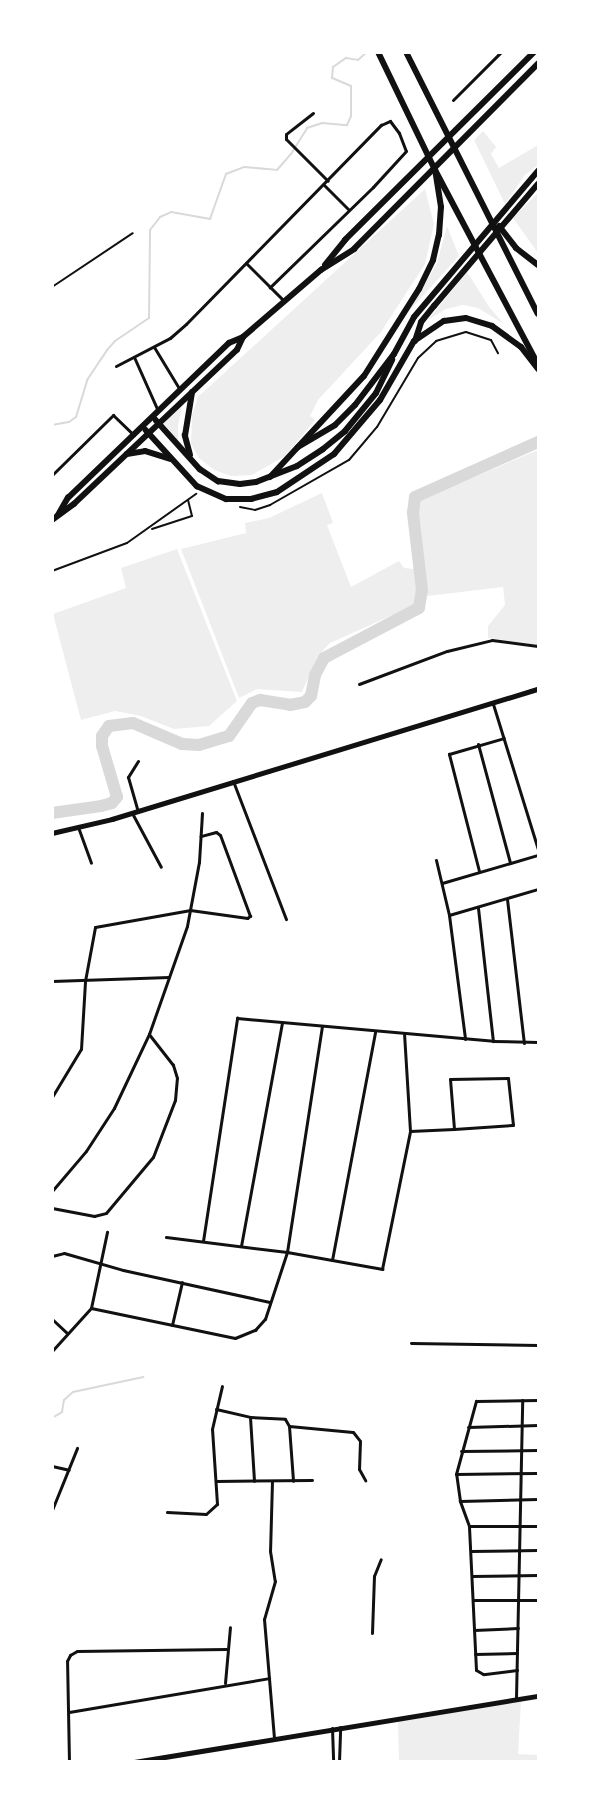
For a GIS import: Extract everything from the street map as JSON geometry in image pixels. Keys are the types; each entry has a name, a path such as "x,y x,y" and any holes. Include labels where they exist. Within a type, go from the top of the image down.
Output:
{"highway":[{"path":"378,52 435,170 538,367"},
{"path":"321,270 346,240 466,123 534,52"},
{"path":"408,56 538,314"},
{"path":"58,515 68,498 229,343 243,337 321,270 354,249 421,185 538,64"},
{"path":"270,477 364,376 427,273 437,247 441,222 435,170"},
{"path":"153,417 193,462 218,481 240,484 270,477 308,459 345,431 376,393 414,317 538,171"},
{"path":"143,427 202,490 226,499 252,499 277,492 334,454 380,400 414,341 421,322 538,184"},
{"path":"482,205 516,248 538,265"},
{"path":"414,341 444,321 473,319 507,336 538,367"},
{"path":"52,520 74,504 237,350 243,337"},
{"path":"298,446 340,421 394,354"},
{"path":"192,392 185,436 193,462"},
{"path":"124,455 145,451 173,459"}],"main road":[{"path":"134,1762 332,1727 538,1696"}],"street":[{"path":"453,100 501,52"},
{"path":"313,113 286,134 286,139 328,181"},
{"path":"116,366 154,347 186,324 387,121 399,133 406,151 270,287"},
{"path":"324,185 349,210"},
{"path":"246,262 284,301"},
{"path":"154,347 180,390"},
{"path":"134,357 158,411"},
{"path":"53,472 114,415 134,435"},
{"path":"358,684 446,651 492,640 538,646"},
{"path":"52,833 132,813 538,690"},
{"path":"493,704 538,849"},
{"path":"479,871 449,758 451,751 504,738"},
{"path":"478,744 510,863"},
{"path":"138,761 128,777 138,811"},
{"path":"233,781 286,919"},
{"path":"132,813 161,868"},
{"path":"52,1191 82,1156 111,1114 149,1034 190,910 201,836 202,813"},
{"path":"78,827 91,863"},
{"path":"52,1097 81,1049 85,981 95,927 190,910 247,918 250,916 220,835 216,832 201,836"},
{"path":"442,883 538,855"},
{"path":"436,860 449,915 465,1039"},
{"path":"449,915 538,889"},
{"path":"507,899 524,1043"},
{"path":"478,908 493,1041"},
{"path":"52,981 169,977"},
{"path":"203,1241 237,1018 375,1032 524,1043 538,1042"},
{"path":"242,1246 282,1023"},
{"path":"91,1308 235,1338 245,1336 265,1318 287,1252 322,1027"},
{"path":"332,1260 375,1032"},
{"path":"52,1208 94,1216 106,1213 153,1157 175,1100 177,1078 172,1066 149,1034"},
{"path":"166,1237 287,1252 382,1269 410,1131 404,1034"},
{"path":"410,1131 513,1125 508,1078 450,1079 454,1128"},
{"path":"52,1350 91,1308 107,1232"},
{"path":"52,1256 64,1253 270,1302"},
{"path":"172,1325 182,1282"},
{"path":"52,1319 68,1333"},
{"path":"411,1344 538,1345"},
{"path":"167,1512 206,1514 214,1510 218,1496 212,1429 222,1386"},
{"path":"516,1698 522,1400"},
{"path":"517,1670 478,1672 475,1654 474,1600 469,1526 460,1501 456,1474 476,1401 538,1400"},
{"path":"216,1408 250,1417 281,1418 289,1426 353,1432 360,1441 359,1469 365,1480"},
{"path":"250,1417 254,1481"},
{"path":"468,1427 538,1425"},
{"path":"289,1426 293,1480"},
{"path":"53,1509 77,1448"},
{"path":"461,1451 538,1450"},
{"path":"52,1466 69,1470"},
{"path":"456,1474 538,1473"},
{"path":"216,1481 312,1480"},
{"path":"272,1481 270,1550 275,1581 264,1620 274,1737"},
{"path":"460,1501 538,1500"},
{"path":"469,1526 538,1526"},
{"path":"471,1551 538,1550"},
{"path":"372,1633 374,1576 381,1559"},
{"path":"472,1576 538,1575"},
{"path":"474,1600 538,1600"},
{"path":"225,1683 226,1649 230,1627"},
{"path":"474,1630 518,1628"},
{"path":"69,1762 67,1661 77,1651 226,1649"},
{"path":"475,1654 517,1654"},
{"path":"69,1712 225,1683 269,1678"},
{"path":"339,1762 340,1726"},
{"path":"332,1727 333,1762"}],"lane":[{"path":"52,287 133,233"},
{"path":"240,507 255,510 270,505 349,460 377,427 418,358 436,341 453,333 466,332 491,340 498,353"},
{"path":"52,571 128,543 150,530 196,494"},
{"path":"150,530 192,516 188,500"}],"shaded area":[{"path":"483,131 496,147 491,154 499,168 538,145 538,165 525,175 505,204 474,140"},
{"path":"425,189 434,224 425,264 381,332 318,400 310,416 315,420 285,456 252,475 231,476 214,470 199,458 191,444 192,415 198,397"},
{"path":"538,193 538,253 513,218"},
{"path":"447,226 459,256 409,311 437,263"},
{"path":"467,272 490,308 504,324 478,308 463,305 446,309 428,320"},
{"path":"182,405 178,426 178,441 163,423"},
{"path":"538,450 538,645 488,638 488,626 505,605 503,587 427,596 417,512 418,501"},
{"path":"322,493 333,523 327,525 351,587 399,561 404,568 414,569 417,594 415,605 330,643 318,656 302,692 257,689 239,698 181,549 246,533 245,523 269,518"},
{"path":"177,549 237,701 209,726 174,729 141,716 115,711 81,720 53,614 126,588 121,568"},
{"path":"521,1701 518,1754 538,1755 538,1761 399,1761 398,1721"}],"waterway":[{"path":"52,425 69,422 76,417 87,380 107,350 115,341 149,318 150,230 160,217 171,212 210,219 226,174 244,167 277,170 291,154 307,128 322,123 347,125 351,116 351,86 332,78 333,67 346,58 358,60 367,52"},
{"path":"52,813 101,806 112,803 117,797 102,746 102,736 109,726 133,723 182,744 199,745 229,736 252,703 260,700 290,705 305,702 311,696 315,675 324,658 419,608 422,590 413,513 415,497 538,442"},
{"path":"52,1418 62,1412 64,1400 73,1392 143,1377"}]}
